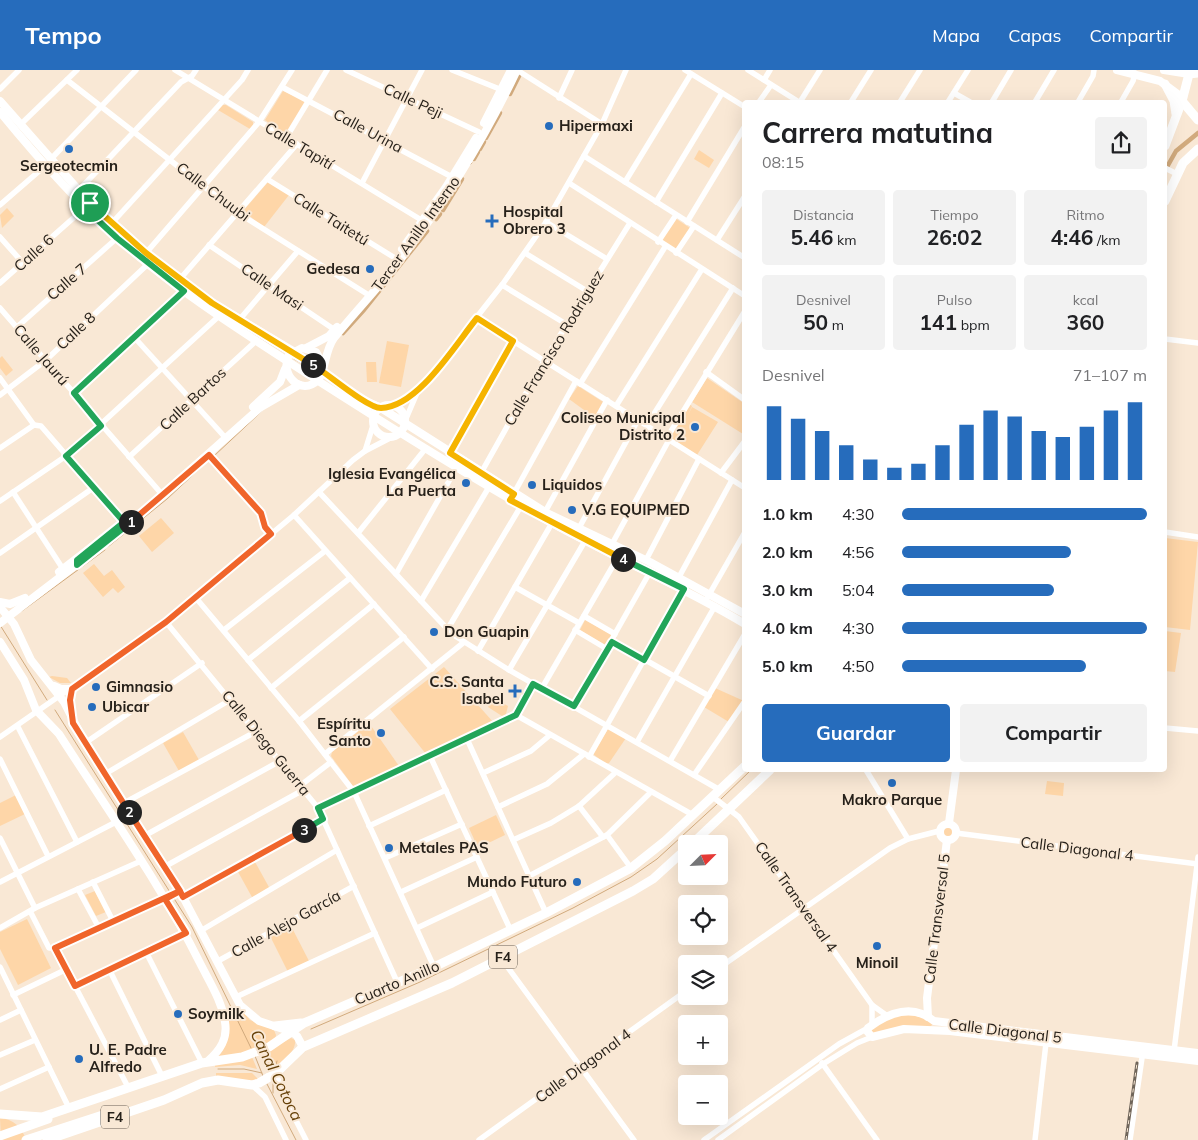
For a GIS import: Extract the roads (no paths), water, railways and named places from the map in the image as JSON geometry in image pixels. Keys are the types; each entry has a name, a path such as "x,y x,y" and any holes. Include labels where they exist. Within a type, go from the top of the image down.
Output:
{"highway":[{"path":"1167,141 1193,73"},
{"path":"1163,82 1174,101 1176,116"},
{"path":"1182,99 1198,120"},
{"path":"1167,191 1170,171 1198,149"},
{"name":"Cuarto Anillo","path":"698,835 720,804 720,790 742,769"},
{"name":"Cuarto Anillo","path":"3,1114 42,1119 128,1087 205,1062 232,1059 259,1051 304,1023 398,984 510,931 631,868 693,816 720,804 767,772"},
{"name":"Cuarto Anillo","path":"255,1084 273,1075 303,1047 420,998 633,891 653,879 678,856"},
{"path":"275,1026 304,1023"},
{"path":"0,1136 42,1119 154,1083 177,1072"},
{"name":"F4","path":"47,1138 164,1100 202,1083 218,1080 255,1084"},
{"name":"F4","path":"3,1114 22,1125 28,1140"},
{"path":"42,1119 36,1125 36,1132 40,1138 47,1138"},
{"path":"28,1140 47,1138"}],"main road":[{"name":"Tercer Anillo Interno","path":"293,351 320,342 334,330 367,294 395,258 423,221 452,177 479,132 511,70"},
{"name":"Tercer Anillo Interno","path":"317,380 324,368 331,342 357,313 438,209 465,166 517,70"},
{"path":"501,91 517,70"},
{"path":"1117,70 1134,77 1163,82 1182,99"},
{"path":"1163,82 1163,70 1193,73"},
{"path":"465,166 465,160 479,132 496,105 502,100"},
{"path":"0,101 48,163 79,190 88,205 256,341 335,392 374,420"},
{"path":"0,112 117,238 219,316 272,340 324,368 361,399 381,408 450,453 512,497 521,506 585,541 684,589 742,610"},
{"path":"403,247 433,209 438,209 437,203 463,164 464,157"},
{"path":"357,313 365,299 394,264 395,258"},
{"path":"272,340 304,348 319,356 324,368"},
{"path":"162,491 280,382 286,360 293,351"},
{"path":"285,369 290,379 302,385 335,392"},
{"path":"3,616 91,555 209,455 261,407 302,385 317,380"},
{"path":"381,408 394,406 399,409 405,423"},
{"path":"381,408 374,420 376,430 382,435 397,435 426,448 489,487 679,577 708,597 715,606 742,622"},
{"path":"209,455 210,450 239,420"},
{"path":"397,435 405,423"},
{"path":"19,634 18,620 21,607 28,598 162,491 202,456 209,455"},
{"path":"91,555 124,522 128,521 164,491 172,487"},
{"path":"77,565 77,560 96,544"},
{"path":"0,602 10,604 28,598"},
{"path":"3,616 21,607"},
{"path":"3,616 19,634 31,660 70,715 85,743 164,867 186,933 218,999 225,1021 221,1048 205,1062"},
{"path":"1,645 24,680 38,712 58,734 141,861 174,895 202,930 236,997 252,1016 292,1032 297,1036 303,1047"},
{"path":"49,683 60,689 72,689 70,715"},
{"path":"949,823 956,772"},
{"path":"949,823 955,828 956,833 952,839 947,840 940,836 939,831 944,824 949,823"},
{"name":"Calle Transversal 5","path":"931,1019 927,998 947,840"},
{"name":"Calle Transversal 5","path":"912,1011 922,1005 927,998"},
{"name":"Calle Diagonal 5","path":"870,1026 886,1015 912,1011 931,1019 1046,1043 1102,1046"},
{"path":"930,1030 934,1026 931,1019"},
{"path":"870,1026 869,1035 872,1037"},
{"name":"Calle Diagonal 5","path":"872,1037 904,1030 992,1033 1143,1050 1174,1050 1198,1053"},
{"name":"Calle Diagonal 5","path":"1143,1050 1198,1061"}],"street":[{"path":"0,89 19,70"},
{"path":"20,125 77,70"},
{"path":"0,205 48,163 136,70"},
{"name":"Calle Tapití","path":"175,70 423,221"},
{"path":"79,190 196,70"},
{"path":"112,223 242,80 248,70"},
{"path":"146,253 259,122 292,70"},
{"path":"286,138 327,70"},
{"name":"Calle Peji","path":"346,70 479,132"},
{"path":"362,183 422,70"},
{"path":"452,70 501,91"},
{"path":"517,70 602,124"},
{"path":"559,98 572,70"},
{"path":"405,423 417,393 502,285 546,222 602,124 626,70"},
{"path":"748,70 796,100"},
{"path":"764,80 770,70"},
{"path":"800,100 820,70"},
{"path":"852,100 871,70"},
{"path":"901,100 920,70"},
{"path":"949,100 968,70"},
{"path":"993,100 1011,70"},
{"path":"1036,100 1054,70"},
{"path":"625,182 688,72 742,105"},
{"path":"1079,100 1094,73"},
{"path":"1122,100 1134,77"},
{"name":"Calle Chuubi","path":"66,80 238,213 367,294"},
{"path":"760,100 771,84"},
{"name":"Calle Urina","path":"282,87 452,177"},
{"path":"656,202 722,93"},
{"path":"954,93 966,100"},
{"path":"687,222 742,131"},
{"path":"180,279 296,144"},
{"path":"584,156 742,256"},
{"name":"Calle Taitetú","path":"267,180 395,258"},
{"path":"569,183 665,247 742,294"},
{"path":"717,240 742,201"},
{"name":"Calle 6","path":"0,283 88,205"},
{"path":"658,242 676,215"},
{"path":"546,222 607,259"},
{"name":"Calle Francisco Rodriguez","path":"481,474 544,361 630,223"},
{"path":"676,253 694,226"},
{"path":"0,237 23,262"},
{"name":"Calle 7","path":"17,327 117,238"},
{"name":"Calle Masi","path":"209,245 334,330"},
{"path":"512,497 578,382 665,247"},
{"path":"236,323 298,251"},
{"path":"525,253 586,291"},
{"name":"Calle 8","path":"0,395 46,360 148,263"},
{"path":"616,406 702,269"},
{"path":"502,285 566,324"},
{"path":"647,425 734,288"},
{"path":"74,393 184,291"},
{"name":"Calle Jaurú","path":"0,308 101,426 162,491"},
{"path":"0,501 66,456 219,316"},
{"path":"612,544 669,440 668,436 742,316"},
{"path":"477,318 742,486"},
{"path":"134,337 223,435"},
{"path":"1167,339 1198,343"},
{"name":"Calle Bartos","path":"129,457 256,341"},
{"path":"450,453 513,341"},
{"path":"706,372 742,398"},
{"path":"0,378 34,425"},
{"path":"394,406 417,393"},
{"path":"545,512 607,400"},
{"path":"365,451 374,420"},
{"path":"578,528 638,420"},
{"path":"0,448 34,425 41,426 124,522"},
{"path":"1,735 18,727 166,622 294,515 365,451 397,435"},
{"path":"721,473 742,447"},
{"path":"358,533 426,448"},
{"path":"209,455 261,513 265,527 271,534"},
{"path":"646,560 699,459"},
{"path":"396,574 457,467"},
{"path":"679,577 732,480"},
{"path":"421,601 489,487"},
{"path":"0,553 93,488"},
{"path":"13,492 63,569"},
{"path":"319,492 447,630 464,643 720,790"},
{"path":"447,630 521,506"},
{"path":"294,515 432,669"},
{"path":"478,651 552,523"},
{"path":"1167,532 1198,537"},
{"path":"708,597 742,537"},
{"path":"509,670 585,541"},
{"path":"224,630 325,551"},
{"path":"542,688 618,556"},
{"path":"574,706 650,572"},
{"path":"248,660 350,578"},
{"path":"515,587 579,623"},
{"path":"498,807 547,784 586,756 606,726 684,589"},
{"path":"196,598 299,721 354,792 434,967"},
{"path":"271,688 374,604"},
{"path":"637,742 715,606"},
{"path":"584,616 615,634"},
{"name":"Calle Diego Guerra","path":"166,622 202,663 318,808 398,984"},
{"path":"575,630 608,649"},
{"path":"299,721 404,637"},
{"path":"670,761 742,639"},
{"path":"612,642 708,696"},
{"path":"325,754 464,643"},
{"path":"85,743 202,663"},
{"path":"318,808 516,715 533,684"},
{"path":"105,774 230,700"},
{"path":"694,775 742,705"},
{"path":"516,715 693,816"},
{"path":"18,727 77,842"},
{"path":"1167,728 1198,731"},
{"path":"124,804 257,731"},
{"path":"483,773 531,751 550,735"},
{"path":"467,739 546,913"},
{"path":"430,756 510,931"},
{"path":"0,759 48,856"},
{"path":"144,836 280,761"},
{"path":"164,867 303,787 331,762"},
{"path":"513,840 551,823 579,806 616,772"},
{"path":"867,772 908,839"},
{"path":"369,826 446,790"},
{"path":"529,876 605,836 651,792"},
{"name":"Calle Transversal 4","path":"720,804 739,817 872,1005 886,1015"},
{"path":"579,806 631,868"},
{"path":"0,838 18,872 49,948 55,948 174,895 323,819"},
{"path":"0,882 116,822"},
{"path":"385,858 462,824"},
{"path":"728,961 803,907 890,848 908,839 939,831"},
{"name":"Calle Diagonal 4","path":"956,833 1198,864"},
{"path":"202,930 337,850"},
{"path":"401,892 477,857"},
{"path":"1174,1050 1198,857"},
{"path":"0,928 33,910 141,861"},
{"path":"93,882 113,921"},
{"name":"Calle Alejo García","path":"218,961 354,886"},
{"path":"78,890 99,928"},
{"path":"417,928 493,892"},
{"path":"75,986 186,933"},
{"path":"236,997 375,933"},
{"path":"55,948 128,1087"},
{"path":"146,952 205,1062"},
{"path":"501,958 634,1140"},
{"path":"110,969 162,1076"},
{"path":"1,970 68,1108"},
{"path":"14,995 67,970"},
{"name":"Calle Diagonal 4","path":"479,1140 678,997"},
{"path":"870,1026 872,1005"},
{"path":"0,1020 21,1010"},
{"name":"Calle Diagonal 5","path":"718,1140 781,1090 870,1026"},
{"path":"854,1036 858,1040 857,1042"},
{"name":"Calle Diagonal 5","path":"821,1061 857,1042 872,1037"},
{"path":"0,1055 35,1040"},
{"path":"1035,1140 1046,1043"},
{"path":"1130,1140 1143,1050"},
{"path":"821,1061 877,1140"},
{"path":"0,1089 48,1067"},
{"path":"273,1075 306,1140"},
{"path":"255,1084 265,1097 286,1140"},
{"name":"Calle Diagonal 5","path":"704,1140 781,1090"}],"waterway":[{"path":"510,94 519,76"},
{"path":"486,138 500,113"},
{"path":"1167,167 1176,151 1198,133"},
{"path":"480,149 484,142"},
{"path":"474,159 478,152"},
{"path":"443,210 462,179"},
{"path":"436,219 440,214"},
{"path":"343,333 427,231"},
{"path":"242,327 285,353"},
{"path":"294,359 303,364 304,367"},
{"path":"214,456 262,411"},
{"path":"109,546 167,499 209,460"},
{"path":"22,611 105,550"},
{"path":"0,625 47,700"},
{"name":"Canal Cotoca","path":"55,710 192,927 251,1048"},
{"path":"721,799 749,772"},
{"path":"311,1029 420,982 573,908 631,877 657,859 717,804"},
{"name":"Canal Cotoca","path":"255,1056 263,1076"},
{"path":"275,1068 277,1061"},
{"path":"218,1069 244,1069 262,1073"},
{"name":"Canal Cotoca","path":"273,1079 273,1093"},
{"name":"Canal Cotoca","path":"267,1084 296,1140"}],"railway":[{"path":"1126,1140 1137,1063"}],"place":[{"name":"Hipermaxi","path":"549,126"},
{"name":"Sergeotecmin","path":"69,149"},
{"name":"Hospital Obrero 3","path":"492,221"},
{"name":"Gedesa","path":"370,269"},
{"name":"Coliseo Municipal Distrito 2","path":"695,427"},
{"name":"Iglesia Evangélica La Puerta","path":"466,483"},
{"name":"Liquidos","path":"532,485"},
{"name":"V.G EQUIPMED","path":"572,510"},
{"name":"Don Guapin","path":"434,632"},
{"name":"Gimnasio","path":"96,687"},
{"name":"C.S. Santa Isabel","path":"515,691"},
{"name":"Ubicar","path":"92,707"},
{"name":"Espíritu Santo","path":"381,733"},
{"name":"Makro Parque","path":"892,783"},
{"name":"Metales PAS","path":"389,848"},
{"name":"Mundo Futuro","path":"577,882"},
{"name":"Minoil","path":"877,946"},
{"name":"Soymilk","path":"178,1014"},
{"name":"U. E. Padre Alfredo","path":"79,1059"}]}
